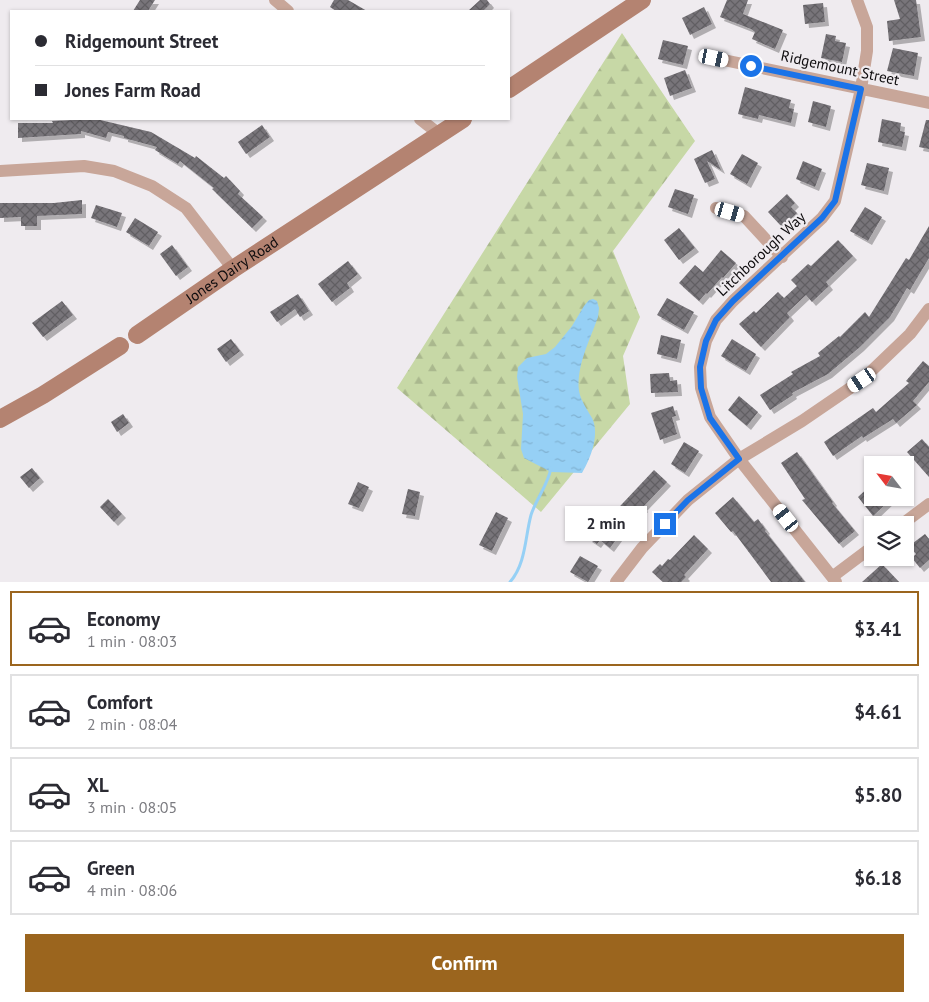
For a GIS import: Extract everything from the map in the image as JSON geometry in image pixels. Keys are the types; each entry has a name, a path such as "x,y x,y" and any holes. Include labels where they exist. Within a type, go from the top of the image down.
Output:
{"street":[{"path":"274,0 287,10"},
{"path":"510,88 642,0"},
{"name":"Litchborough Way","path":"834,579 739,459 710,418 701,388 700,367 706,341 716,320 733,301 822,218 835,201 861,89 867,51 867,27 857,0"},
{"name":"Ridgemount Street","path":"714,58 929,103"},
{"path":"421,120 439,134"},
{"name":"Jones Dairy Road","path":"0,419 43,395 137,335 233,269 461,120"},
{"path":"0,171 84,166 114,171 152,186 186,208 233,269"},
{"path":"716,208 744,216 782,256"},
{"path":"616,582 642,548 688,500 739,459 802,421 862,380 910,334 929,309"},
{"path":"913,516 929,504"},
{"path":"834,579 864,554"}],"green space":[{"path":"622,33 695,141 613,251 640,317 623,356 630,404 541,512 397,388"}],"water":[{"path":"589,300 597,301 599,308 598,317 584,353 579,391 584,405 592,418 595,438 582,473 551,472 524,458 521,449 523,414 517,377 518,367 527,358 546,354 555,347 572,326 584,306"}],"building":[{"path":"140,0 155,0 149,10 134,10"},
{"path":"334,0 348,0 365,10 334,10 330,7"},
{"path":"480,0 487,0 490,4 484,10 469,10"},
{"path":"727,0 748,0 743,14 783,30 775,49 752,39 755,32 751,29 720,17"},
{"path":"894,0 916,0 921,37 889,41 887,21 900,19"},
{"path":"823,3 825,22 805,24 803,5"},
{"path":"704,7 712,24 690,35 682,18"},
{"path":"826,34 836,36 835,41 846,43 842,62 821,58"},
{"path":"663,40 688,46 683,65 658,59"},
{"path":"893,48 918,53 914,76 887,71"},
{"path":"685,70 692,88 670,96 664,78"},
{"path":"745,87 791,100 789,108 794,109 791,123 759,115 758,119 738,114"},
{"path":"813,101 831,106 826,127 808,122"},
{"path":"882,119 901,123 900,131 905,132 902,147 878,142"},
{"path":"100,120 151,132 195,158 196,156 224,178 226,176 240,191 238,194 263,217 252,228 212,189 214,188 180,161 178,164 155,150 157,147 124,138 124,136 108,132 106,138 81,131 81,134 18,138 18,123 53,123 52,121"},
{"path":"926,120 929,120 929,149 919,147"},
{"path":"262,125 270,137 246,154 238,142"},
{"path":"712,150 721,170 707,161 715,179 705,183 694,159"},
{"path":"742,154 758,163 747,184 730,174"},
{"path":"803,161 822,169 815,187 796,179"},
{"path":"867,163 889,168 884,191 861,185"},
{"path":"675,189 694,195 688,214 668,207"},
{"path":"787,194 795,203 791,207 797,213 782,227 768,212"},
{"path":"82,200 82,214 37,216 37,226 21,226 21,217 0,218 0,203 54,203"},
{"path":"96,205 122,213 117,227 91,218"},
{"path":"865,207 882,217 868,241 850,231"},
{"path":"135,218 158,232 149,246 126,232"},
{"path":"929,226 929,258 910,290 907,288 890,317 860,347 828,374 792,393 793,395 770,410 760,395 793,374 791,372 820,356 818,353 840,337 865,312 869,317 906,258 909,260"},
{"path":"679,228 695,248 679,260 664,240"},
{"path":"838,240 853,256 826,282 829,286 812,302 806,295 787,313 790,317 761,347 739,324 754,311 756,313 778,292 784,298 797,286 791,280 808,264 811,266"},
{"path":"172,245 188,267 176,276 160,254"},
{"path":"721,250 736,263 699,301 679,283 695,265 703,272"},
{"path":"348,261 358,274 347,283 350,288 332,302 318,284"},
{"path":"298,294 309,311 300,317 295,309 277,322 270,312"},
{"path":"667,298 694,312 684,330 657,315"},
{"path":"62,301 73,315 43,337 32,323"},
{"path":"661,335 681,340 677,359 657,354"},
{"path":"231,339 240,351 226,362 217,349"},
{"path":"732,339 756,354 746,371 721,356"},
{"path":"923,361 929,366 929,382 913,401 917,405 896,423 893,419 863,438 862,436 833,456 824,442 873,408 876,412 909,383 906,381"},
{"path":"669,373 670,381 677,380 678,392 651,393 650,374"},
{"path":"739,396 758,412 747,426 728,410"},
{"path":"673,406 676,416 672,417 677,434 660,440 651,413"},
{"path":"123,414 129,423 117,432 111,422"},
{"path":"922,439 929,447 929,477 914,460 914,456 911,456 907,452"},
{"path":"684,442 699,451 685,473 671,464"},
{"path":"797,452 832,503 855,531 839,544 802,500 805,499 781,463"},
{"path":"32,468 40,478 29,488 20,477"},
{"path":"654,470 667,482 624,529 610,548 600,540 597,544 588,538 603,517 607,520"},
{"path":"358,482 369,487 359,508 348,504"},
{"path":"408,489 420,492 415,516 402,514"},
{"path":"864,491 864,505 858,497"},
{"path":"733,497 754,522 758,519 765,531 805,582 771,582 733,531 731,532 715,513"},
{"path":"108,499 122,514 114,522 100,507"},
{"path":"865,506 884,506 873,516"},
{"path":"496,512 508,518 492,551 479,545"},
{"path":"925,534 929,539 929,560 920,568 914,560 916,554 914,552 914,542"},
{"path":"694,535 708,549 684,575 686,577 681,582 663,582 652,572 660,564 662,566 668,559 670,560"},
{"path":"580,556 598,566 588,582 570,572"},
{"path":"880,566 884,566 899,582 862,582"}],"waterway":[{"path":"510,582 522,559 531,515 551,468"}],"route":[{"path":"665,524 688,500 739,459 710,418 701,388 700,367 706,341 716,320 733,301 822,218 835,201 861,89 751,66"}]}
